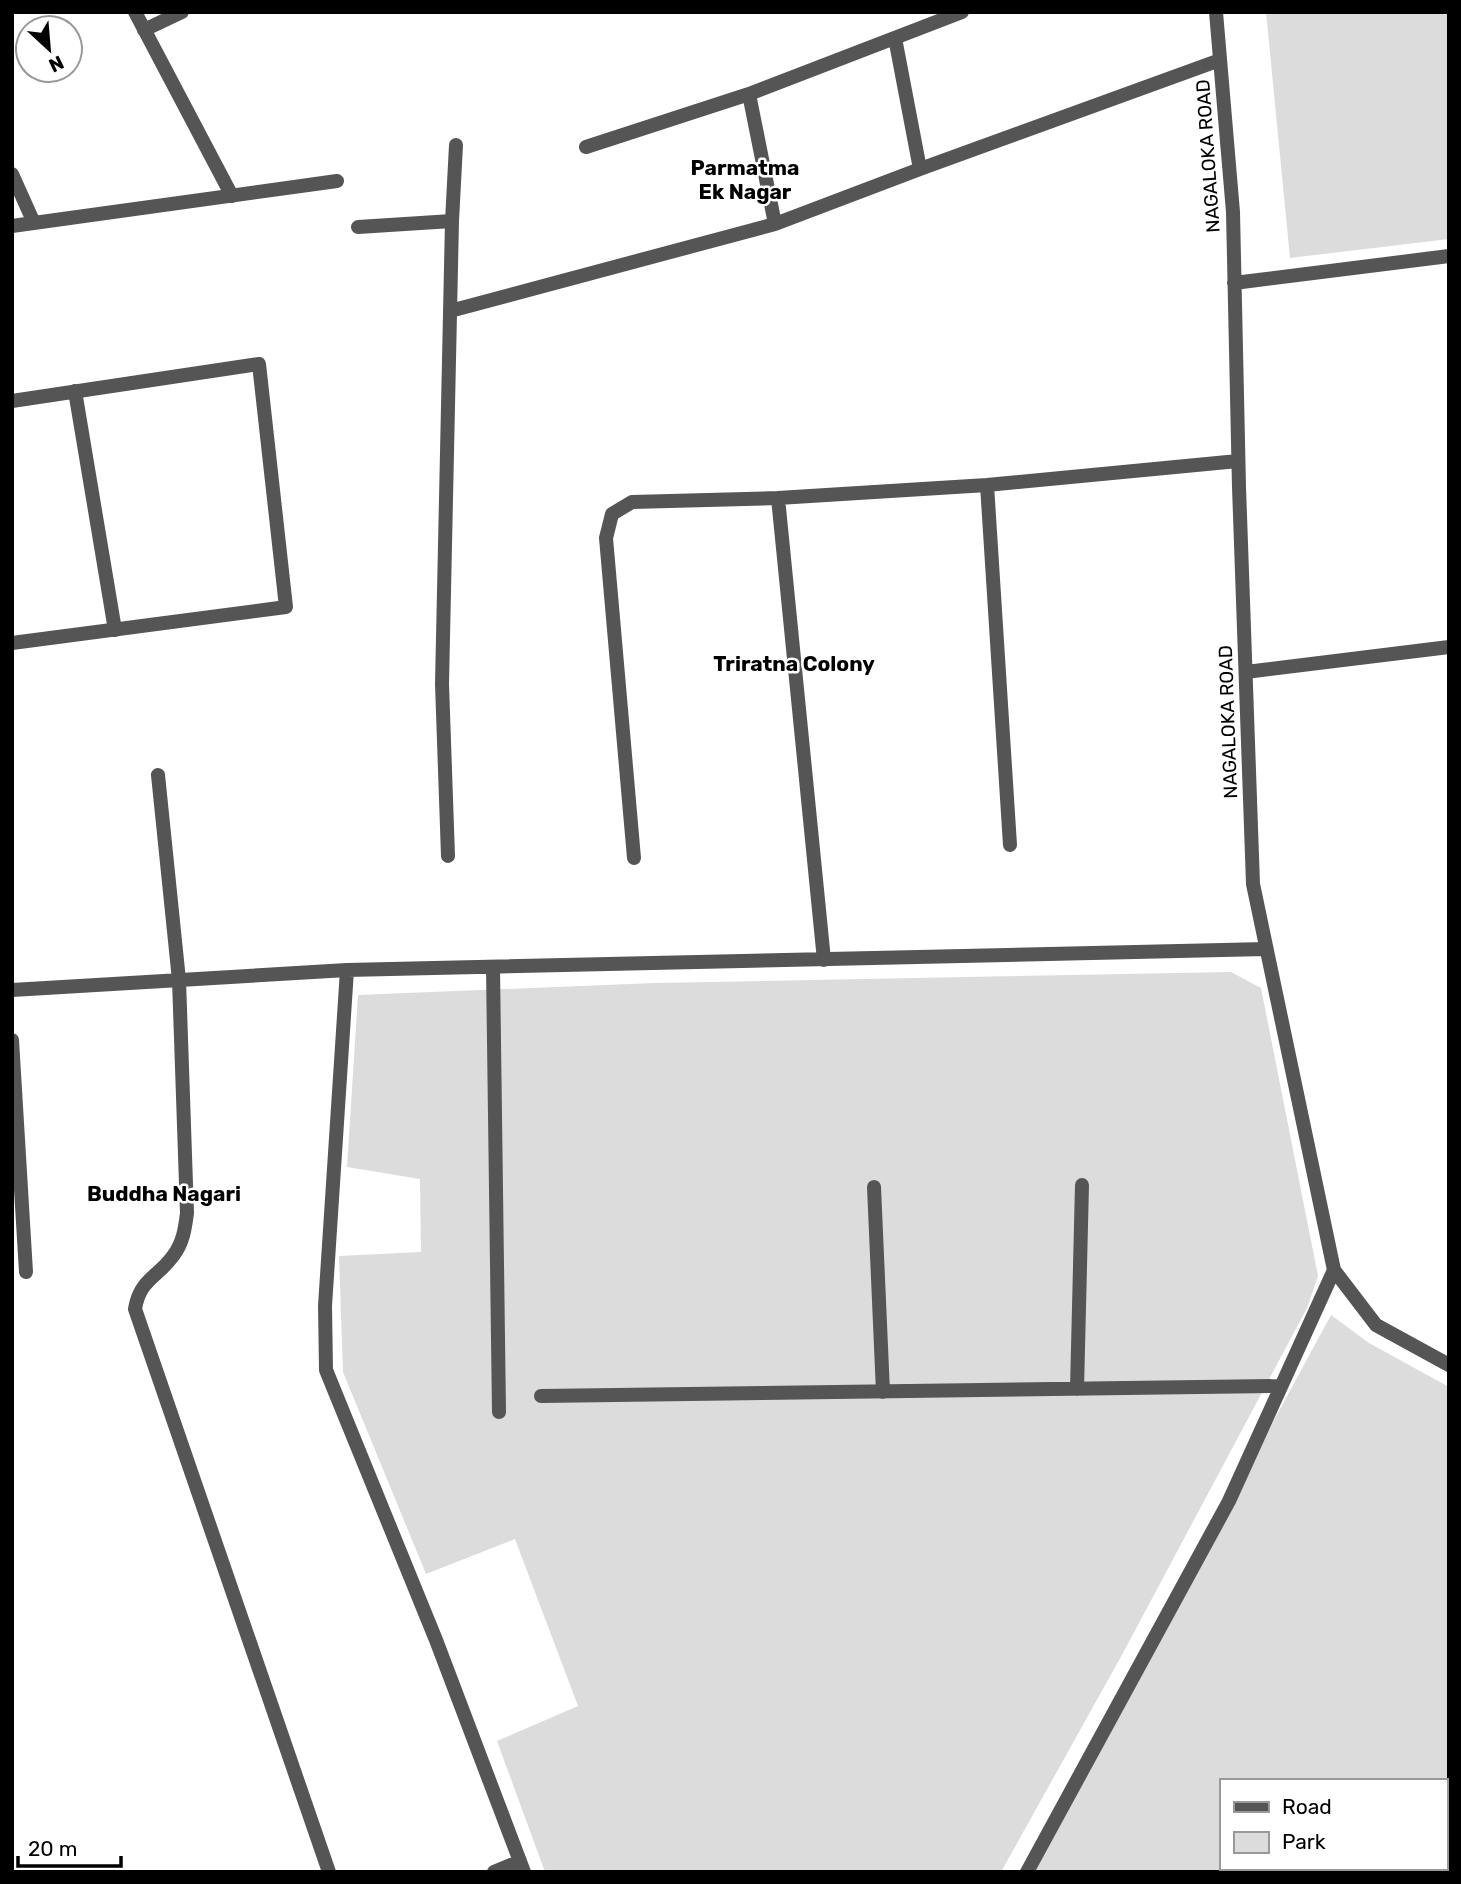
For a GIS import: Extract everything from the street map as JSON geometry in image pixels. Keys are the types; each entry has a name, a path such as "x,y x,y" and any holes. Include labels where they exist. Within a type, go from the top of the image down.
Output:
{"street":[{"path":"135,12 232,196"},
{"path":"144,30 182,12"},
{"path":"586,147 749,94 962,12"},
{"name":"NAGALOKA ROAD","path":"1216,12 1233,212 1238,461 1253,884 1334,1270 1376,1325 1449,1365"},
{"path":"895,38 920,169"},
{"path":"450,311 775,224 1220,60"},
{"path":"749,94 775,224"},
{"path":"448,856 442,684 456,145"},
{"path":"12,174 34,223"},
{"path":"12,226 337,181"},
{"path":"359,227 452,221"},
{"path":"1234,282 1449,256"},
{"path":"12,401 259,364 286,607 12,643"},
{"path":"75,391 116,630"},
{"path":"634,858 606,538 612,514 632,502 778,498 987,485 1238,461"},
{"path":"987,485 1010,845"},
{"path":"778,498 824,960"},
{"path":"1245,672 1449,647"},
{"path":"158,775 178,980 187,1213 185,1234 174,1255 137,1293 135,1308 329,1872"},
{"path":"12,990 347,970 1266,949"},
{"path":"493,967 499,1412"},
{"path":"347,970 325,1306 326,1370 436,1640 522,1867 494,1872"},
{"path":"12,1040 26,1272"},
{"path":"1077,1389 1082,1185"},
{"path":"874,1187 883,1392"},
{"path":"1027,1872 1229,1501 1334,1270"},
{"path":"541,1396 1281,1386"}],"green space":[{"path":"1266,12 1449,12 1449,239 1290,258"},
{"path":"1231,972 1261,988 1318,1276 1307,1308 1123,1653 1001,1872 545,1872 497,1741 578,1706 515,1539 426,1574 343,1372 339,1256 421,1252 420,1179 347,1167 358,995 655,983"},
{"path":"1331,1315 1369,1343 1449,1387 1449,1872 1029,1872"}],"district":[{"name":"Parmatma Ek Nagar","path":"745,179"},
{"name":"Triratna Colony","path":"794,663"},
{"name":"Buddha Nagari","path":"164,1193"}]}
